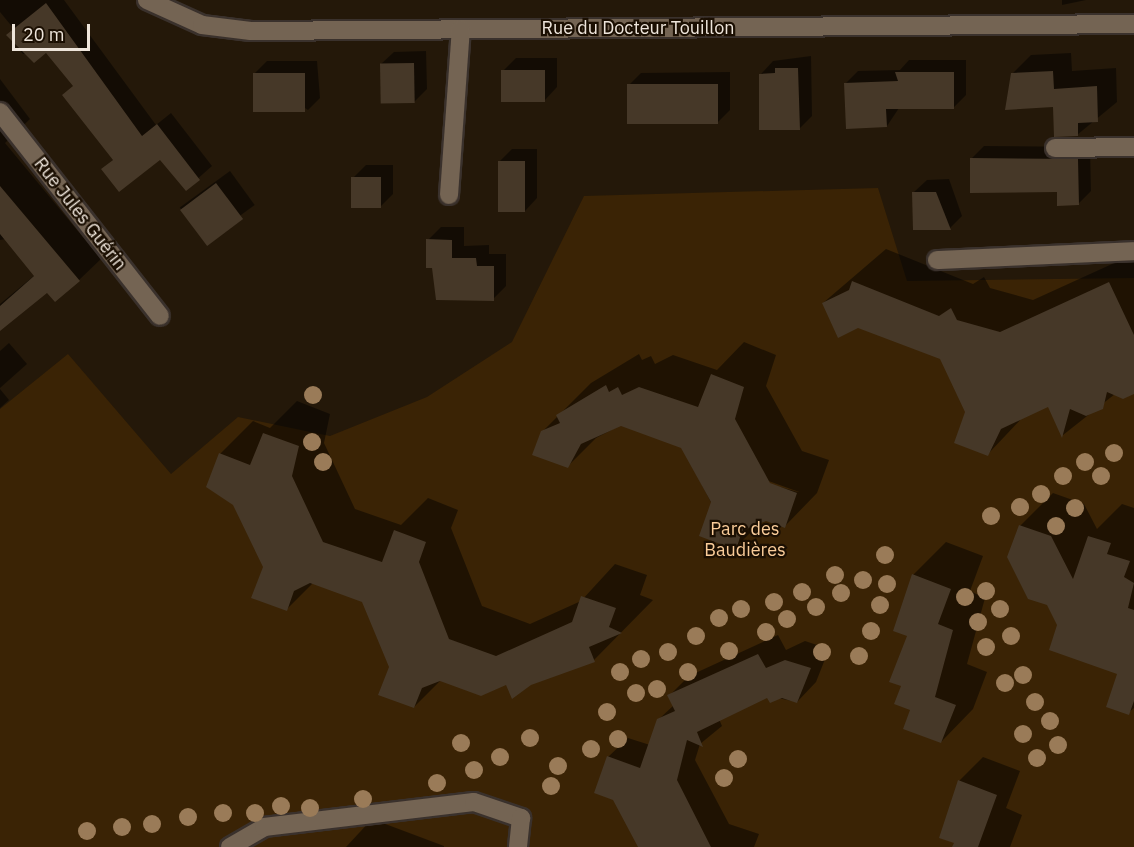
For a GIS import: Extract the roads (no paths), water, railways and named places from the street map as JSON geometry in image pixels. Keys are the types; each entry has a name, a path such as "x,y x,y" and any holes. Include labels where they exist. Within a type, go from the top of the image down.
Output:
{"street":[{"name":"Rue du Docteur Touillon","path":"147,0 202,25 250,31 1134,24"},
{"path":"449,195 461,29"},
{"name":"Rue Jules Guérin","path":"0,112 160,316"},
{"path":"1055,148 1134,147"},
{"path":"937,260 1134,251"},
{"path":"230,847 264,827 474,802 521,818 519,847"}],"park label":[{"name":"Parc des Baudières","path":"745,540"}]}
